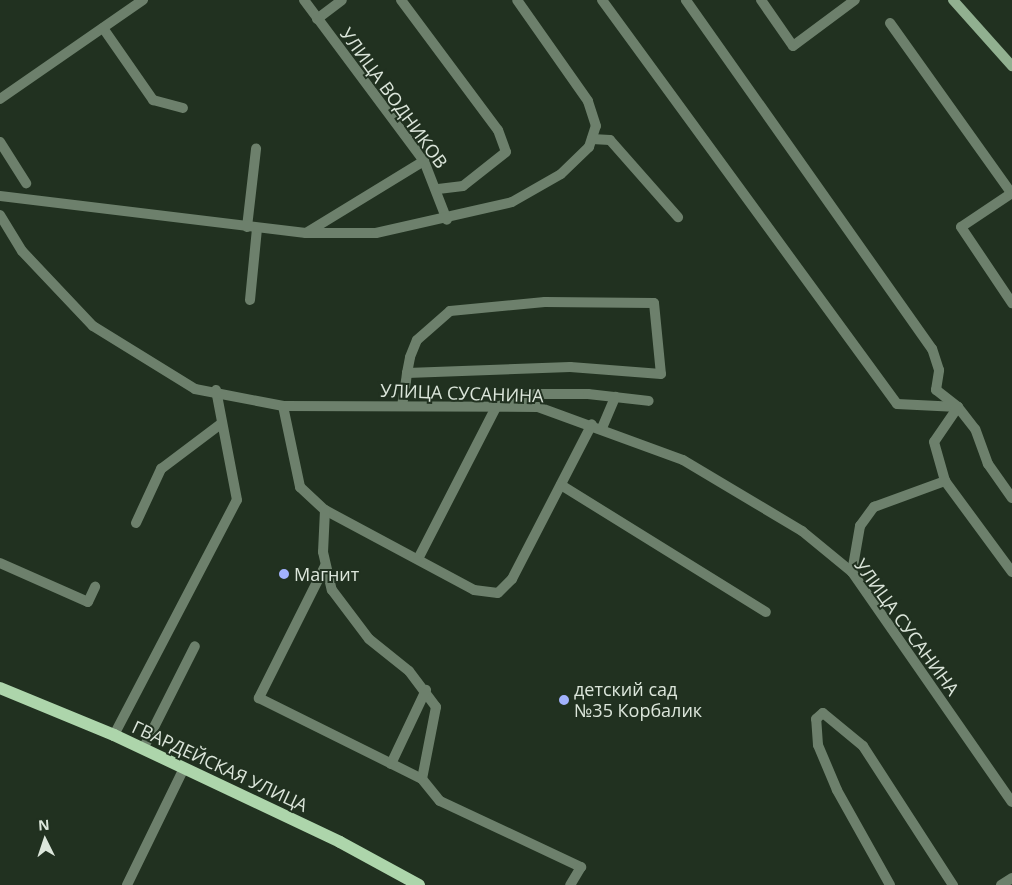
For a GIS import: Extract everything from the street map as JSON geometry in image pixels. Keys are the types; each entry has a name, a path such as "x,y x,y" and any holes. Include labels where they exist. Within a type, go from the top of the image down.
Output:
{"main road":[{"name":"ГВАРДЕЙСКАЯ УЛИЦА","path":"0,688 184,768 340,842 420,885"}],"street":[{"path":"0,99 143,0"},
{"name":"УЛИЦА ВОДНИКОВ","path":"304,0 424,161 438,189 447,220"},
{"path":"317,19 342,0"},
{"path":"400,0 498,130 506,152 463,186 438,189"},
{"path":"0,196 306,233 376,233 447,220 512,202 561,174 592,139 596,126 588,101 517,0"},
{"path":"602,0 897,404 958,407"},
{"path":"686,0 932,349 939,370 936,390 958,407 975,429 988,464 1012,498"},
{"path":"761,0 793,46 841,4 856,0"},
{"path":"953,0 1012,66"},
{"path":"890,23 1012,193 961,226 1012,303"},
{"path":"103,28 153,100 183,108"},
{"path":"592,139 610,140 678,216"},
{"path":"0,142 26,183"},
{"path":"250,300 256,149"},
{"path":"306,233 424,161"},
{"name":"УЛИЦА СУСАНИНА","path":"0,215 22,251 93,326 195,389 216,390 284,406 538,408 597,426 683,460 802,530 852,572 1012,802"},
{"path":"402,406 407,373 417,340 450,311 545,302 654,303 661,374 570,367 407,373"},
{"path":"114,736 237,500 216,390"},
{"path":"418,559 496,407 536,394 615,397 649,402"},
{"path":"284,406 300,487 325,510 474,590 498,593 512,579 562,485 615,397"},
{"path":"958,407 934,442 945,481 1012,572"},
{"path":"136,522 161,469 222,423"},
{"path":"852,572 857,536 874,507 945,481"},
{"path":"562,485 766,612"},
{"path":"325,510 325,566 332,590 358,626 426,690 436,707 422,779"},
{"path":"0,563 88,602 96,587"},
{"path":"325,566 259,698 422,779 440,801 581,868 570,885"},
{"path":"143,749 195,646"},
{"path":"391,764 426,690"},
{"path":"890,885 837,790 818,746 816,719 823,713 863,746 953,885"},
{"path":"128,885 184,768"},
{"path":"1001,885 1012,878"}],"place":[{"name":"Магнит","path":"284,574"},
{"name":"детский сад №35 Корбалик","path":"564,700"}]}
